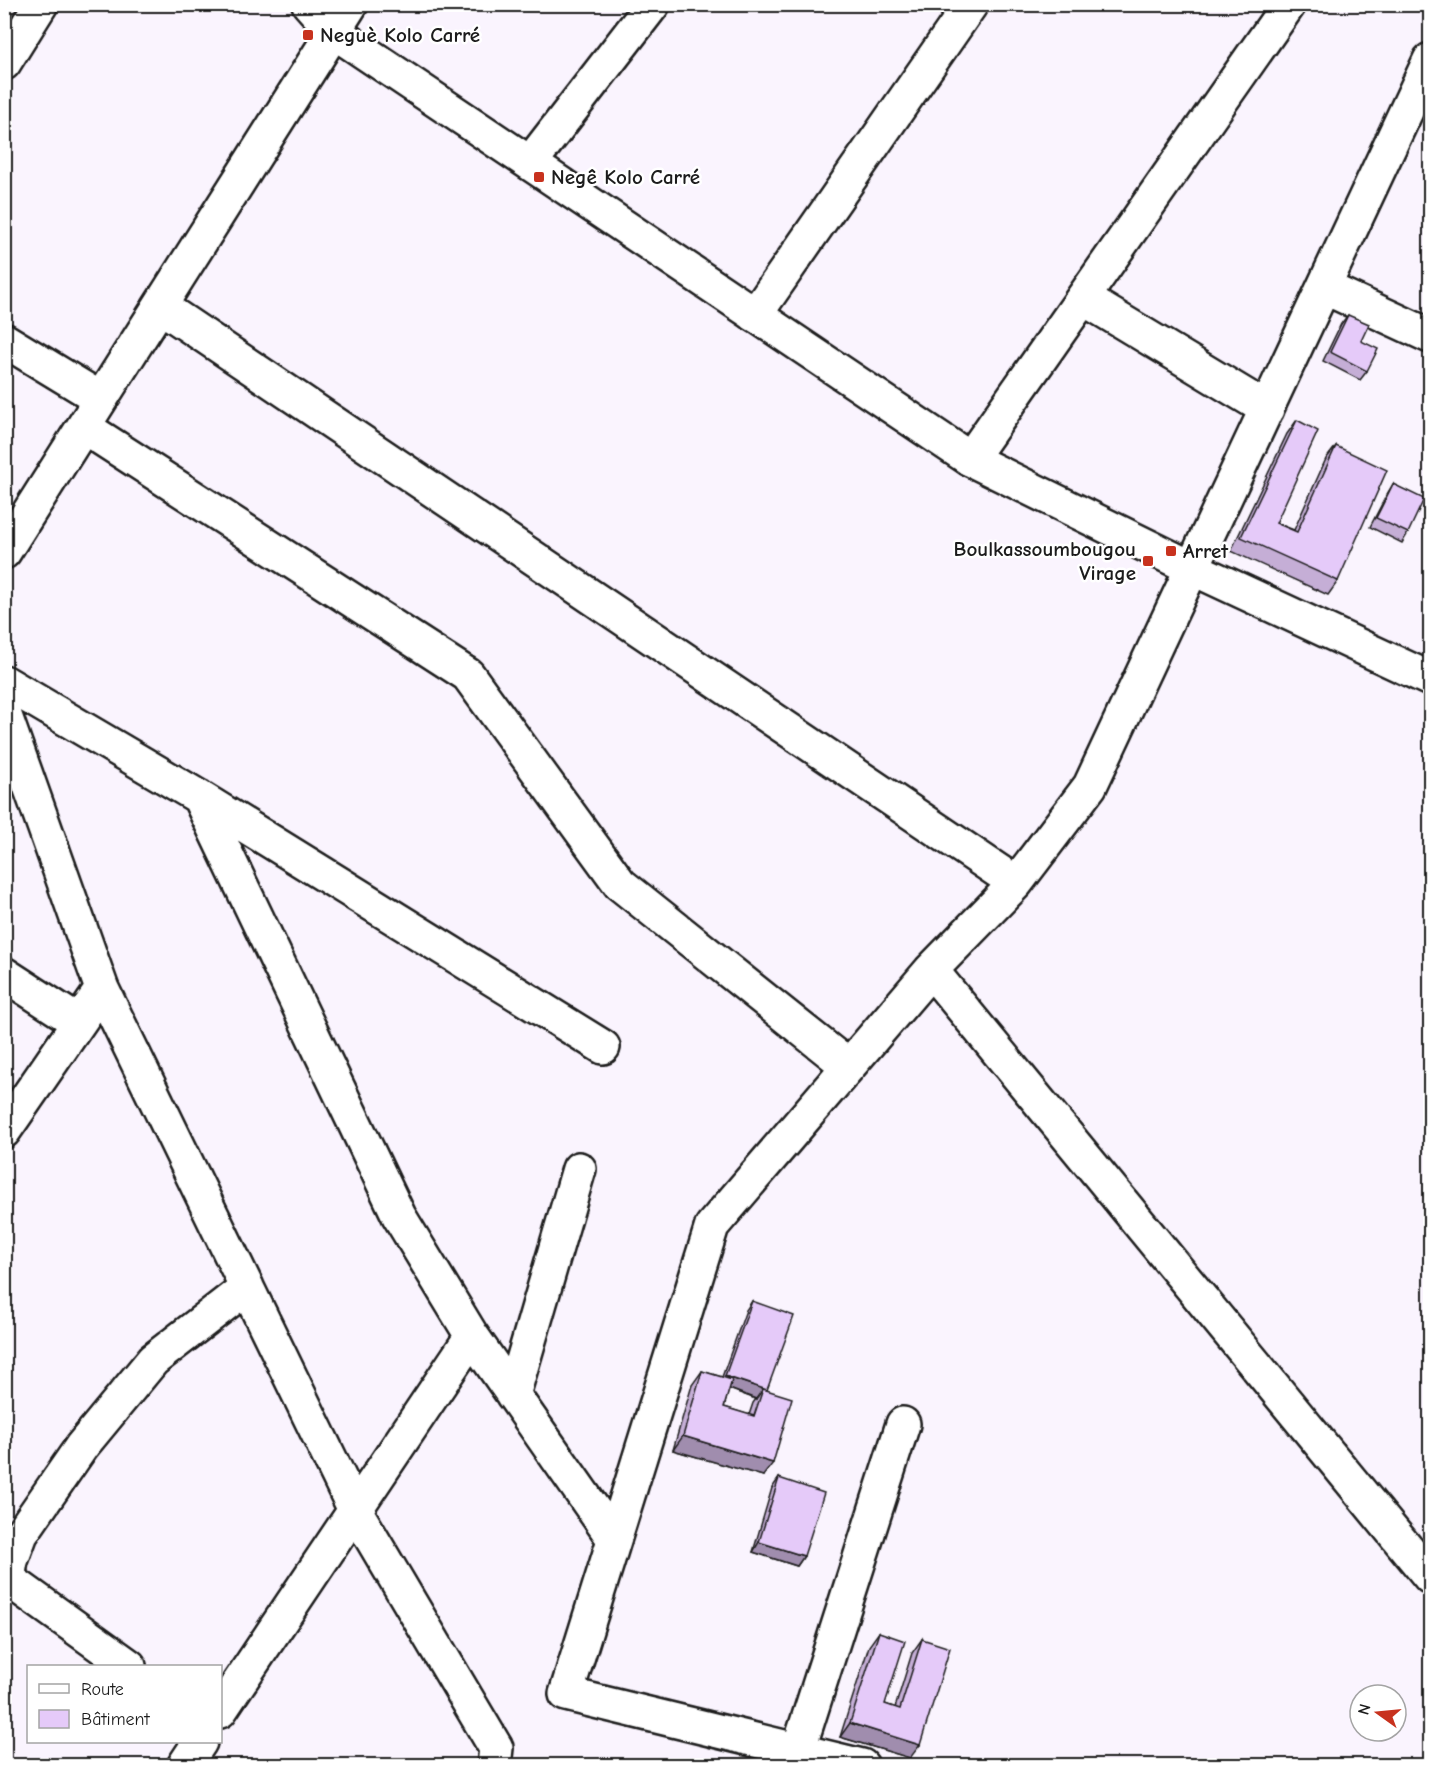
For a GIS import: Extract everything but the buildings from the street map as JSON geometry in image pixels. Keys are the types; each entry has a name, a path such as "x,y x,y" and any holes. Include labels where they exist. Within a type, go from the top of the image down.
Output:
{"street":[{"path":"4,63 41,4"},
{"path":"309,4 333,31 970,459 1192,568 1431,679"},
{"path":"4,552 351,4"},
{"path":"530,164 653,4"},
{"path":"755,315 971,4"},
{"path":"970,459 1289,4"},
{"path":"862,1766 566,1694 712,1226 931,970 1016,883 1090,786 1431,60"},
{"path":"1324,287 1431,336"},
{"path":"1083,298 1267,409"},
{"path":"160,306 1016,883"},
{"path":"4,340 101,399"},
{"path":"84,427 468,675 620,884 848,1066"},
{"path":"4,682 199,797 603,1047"},
{"path":"4,713 102,989 355,1510 491,1760"},
{"path":"199,797 399,1216 472,1336 614,1539"},
{"path":"931,970 1431,1577"},
{"path":"4,974 78,1022"},
{"path":"4,1131 102,989"},
{"path":"513,1395 579,1169"},
{"path":"128,1665 8,1579 11,1561 21,1534 82,1446 153,1360 247,1287"},
{"path":"222,1708 472,1336"},
{"path":"798,1751 903,1424"},
{"path":"184,1766 199,1743"}],"place":[{"name":"Neguè Kolo Carré","path":"308,35"},
{"name":"Negê Kolo Carré","path":"539,177"},
{"name":"Arret","path":"1171,551"},
{"name":"Boulkassoumbougou Virage","path":"1148,561"}]}
